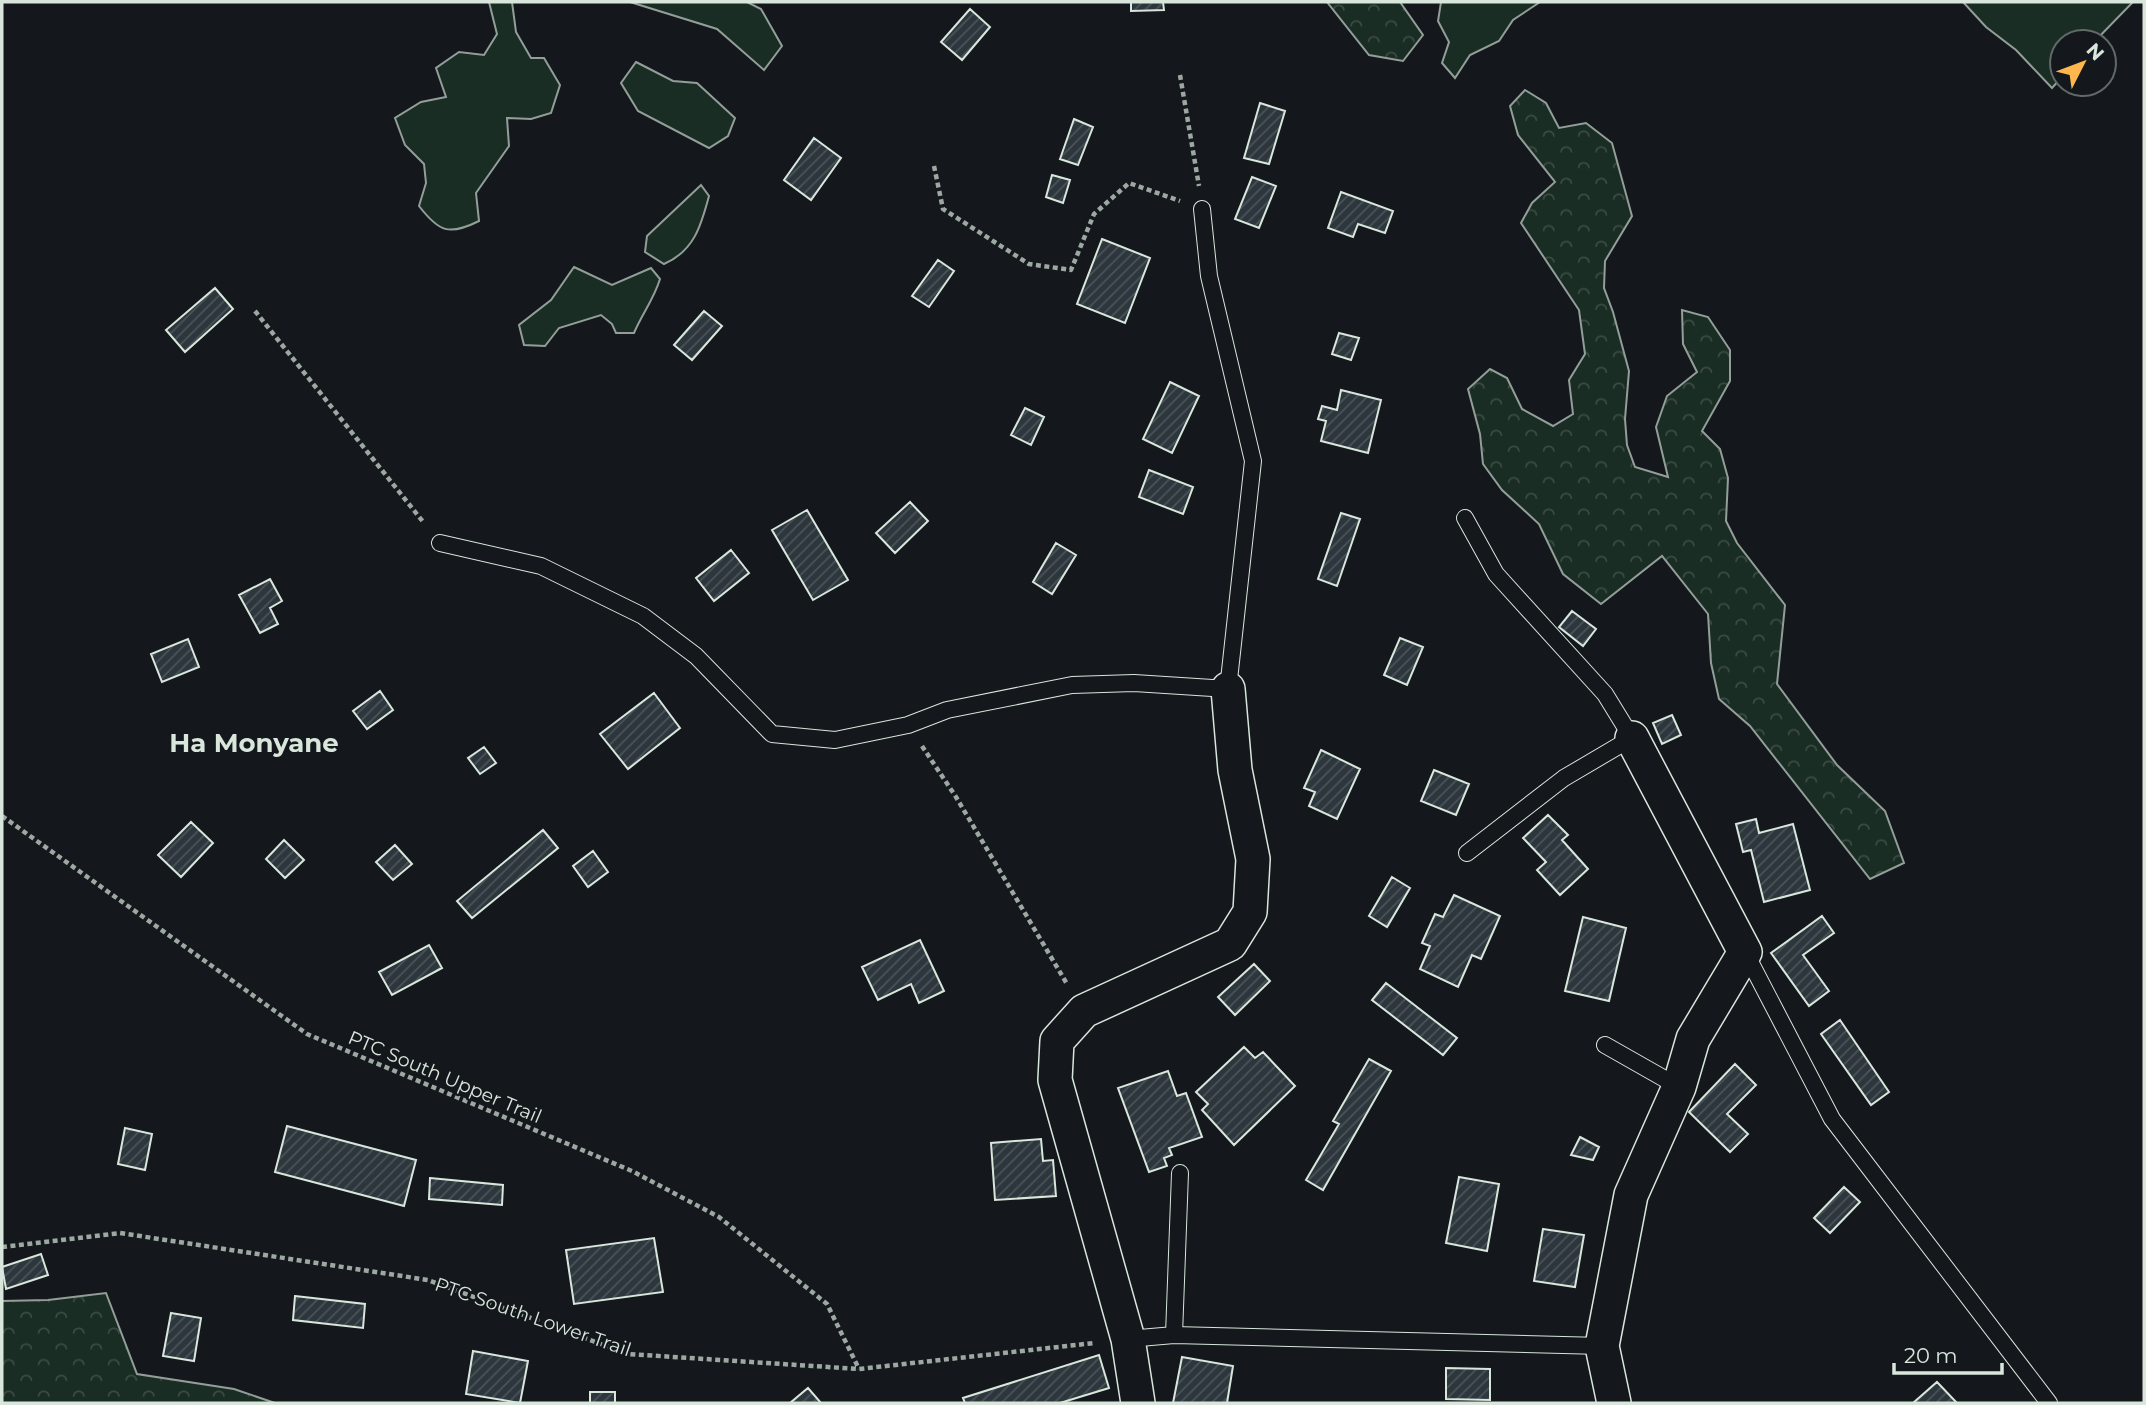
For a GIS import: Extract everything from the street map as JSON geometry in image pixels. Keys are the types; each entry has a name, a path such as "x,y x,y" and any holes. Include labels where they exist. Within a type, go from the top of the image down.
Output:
{"street":[{"path":"1138,1403 1128,1339 1055,1080 1057,1041 1083,1011 1230,944 1250,912 1253,859 1235,770 1228,689"},
{"path":"1614,1403 1602,1346 1631,1195 1679,1087 1693,1039 1745,952 1632,738"}],"lane":[{"path":"440,543 541,566 643,616 696,656 772,734 835,740 908,725 947,710 1072,685 1134,682 1228,689 1252,461 1209,276 1202,209"},
{"path":"1465,518 1496,574 1605,694 1632,738 1564,778 1466,853"},
{"path":"1745,952 1832,1119 2049,1403"},
{"path":"1605,1045 1679,1087"},
{"path":"1174,1335 1180,1173"},
{"path":"1128,1339 1174,1335 1602,1346"}],"path":[{"path":"934,166 943,209 1028,264 1071,270 1094,214 1129,183 1202,209 1181,75"},
{"path":"255,311 440,543"},
{"path":"908,725 957,797 1083,1011"},
{"name":"PTC South Upper Trail","path":"2,816 307,1034 632,1171 719,1217 827,1304 859,1369"},
{"name":"PTC South Lower Trail","path":"2,1247 120,1233 428,1280 628,1354 859,1369 1128,1339"}],"green space":[{"path":"489,2 512,2 516,32 531,58 544,58 560,85 551,113 531,119 507,118 509,146 476,193 479,221 460,229 445,229 419,206 426,183 424,164 405,145 395,118 421,102 446,97 436,68 459,52 484,55 497,34"},
{"path":"630,2 747,2 761,9 782,46 764,70 717,29"},
{"path":"1327,2 1400,2 1423,35 1403,61 1369,55"},
{"path":"1441,2 1540,2 1513,20 1499,41 1470,55 1455,78 1442,63 1449,42 1438,21"},
{"path":"1963,2 2133,2 2108,28 2048,28 2048,84 2016,50 1986,27"},
{"path":"636,62 673,81 697,83 735,118 728,136 709,148 638,111 621,83"},
{"path":"1525,90 1546,103 1559,128 1586,123 1612,143 1632,216 1605,261 1604,288 1629,371 1625,419 1627,445 1635,467 1668,477 1656,427 1667,396 1697,372 1683,344 1682,310 1708,317 1730,350 1730,381 1702,431 1720,449 1728,478 1726,521 1737,543 1785,605 1777,684 1837,765 1885,811 1904,863 1870,879 1750,726 1719,699 1711,663 1708,614 1662,556 1601,604 1563,574 1539,524 1502,490 1483,464 1480,434 1468,389 1490,369 1507,378 1522,409 1553,426 1573,414 1569,380 1585,354 1579,310 1521,223 1532,203 1555,182 1518,135 1510,106"},
{"path":"701,185 709,196 699,227 689,245 664,264 645,252 647,236"},
{"path":"574,267 612,285 651,268 660,279 634,333 616,333 612,324 601,315 559,328 545,346 524,345 519,325 551,300"},
{"path":"106,1293 137,1374 234,1389 275,1403 2,1403 2,1301 48,1300"}],"building":[{"path":"1131,2 1163,2 1164,10 1131,11"},
{"path":"970,9 990,27 962,60 941,42"},
{"path":"1260,103 1285,111 1269,164 1244,158"},
{"path":"1074,119 1093,127 1078,165 1060,159"},
{"path":"814,138 841,158 811,200 784,180"},
{"path":"1052,175 1070,180 1063,203 1046,197"},
{"path":"1252,177 1276,186 1259,228 1235,219"},
{"path":"1341,192 1393,211 1385,233 1358,224 1353,237 1328,228"},
{"path":"1102,239 1150,258 1125,323 1077,304"},
{"path":"938,260 954,271 929,307 912,296"},
{"path":"215,288 233,309 185,352 166,330"},
{"path":"704,311 722,326 692,360 674,345"},
{"path":"1339,333 1359,338 1351,360 1332,354"},
{"path":"1170,382 1199,396 1172,453 1143,439"},
{"path":"1341,390 1381,400 1368,453 1321,441 1326,421 1318,419 1322,406 1337,410"},
{"path":"1025,408 1044,417 1031,445 1011,435"},
{"path":"1149,470 1193,487 1183,514 1139,497"},
{"path":"910,502 928,521 895,553 876,533"},
{"path":"807,510 848,580 813,600 772,530"},
{"path":"1341,513 1360,519 1337,586 1318,579"},
{"path":"1056,543 1076,555 1052,594 1033,582"},
{"path":"731,550 749,573 714,601 696,578"},
{"path":"270,579 282,601 270,608 278,624 260,633 239,595"},
{"path":"1572,611 1596,629 1583,646 1559,627"},
{"path":"1400,638 1423,647 1407,685 1384,675"},
{"path":"188,639 199,667 162,682 151,654"},
{"path":"380,691 393,710 367,729 353,711"},
{"path":"654,693 680,728 628,769 600,734"},
{"path":"1672,715 1681,735 1662,744 1653,723"},
{"path":"484,747 496,763 480,774 468,758"},
{"path":"1321,750 1360,769 1337,819 1309,806 1315,792 1304,788"},
{"path":"1434,770 1469,784 1456,815 1421,801"},
{"path":"1548,815 1568,835 1562,840 1588,869 1560,895 1537,870 1546,862 1523,838"},
{"path":"1756,819 1759,833 1793,824 1810,890 1764,902 1751,850 1743,852 1736,824"},
{"path":"191,822 213,843 181,877 158,855"},
{"path":"543,830 558,848 472,918 457,901"},
{"path":"284,840 304,860 285,878 266,859"},
{"path":"395,845 412,864 393,880 376,862"},
{"path":"593,851 608,872 588,887 573,866"},
{"path":"1392,877 1410,888 1387,927 1369,916"},
{"path":"1454,895 1500,916 1481,959 1472,955 1458,987 1420,969 1430,946 1422,943 1435,914 1443,917"},
{"path":"1822,916 1834,933 1803,955 1829,991 1809,1006 1771,953"},
{"path":"1583,917 1626,928 1609,1001 1565,991"},
{"path":"920,940 944,991 919,1003 911,984 878,1000 862,967"},
{"path":"429,945 442,968 392,995 379,972"},
{"path":"1254,964 1270,981 1235,1015 1218,997"},
{"path":"1386,983 1457,1038 1443,1055 1372,1000"},
{"path":"1840,1020 1889,1092 1871,1105 1821,1034"},
{"path":"1244,1047 1255,1058 1263,1052 1295,1086 1234,1145 1202,1110 1208,1104 1196,1092"},
{"path":"1369,1059 1391,1071 1323,1190 1306,1180 1339,1124 1333,1121"},
{"path":"1735,1064 1756,1085 1727,1114 1748,1134 1730,1152 1689,1112"},
{"path":"1168,1071 1177,1096 1186,1093 1202,1137 1169,1148 1172,1155 1164,1158 1167,1166 1149,1172 1118,1088"},
{"path":"287,1126 416,1160 404,1206 275,1172"},
{"path":"125,1128 152,1134 145,1170 118,1164"},
{"path":"1580,1137 1599,1147 1593,1160 1571,1155"},
{"path":"1041,1139 1043,1161 1053,1160 1056,1196 995,1200 991,1143"},
{"path":"1459,1177 1499,1184 1487,1251 1446,1243"},
{"path":"430,1178 503,1185 502,1205 429,1199"},
{"path":"1844,1187 1860,1202 1830,1233 1814,1218"},
{"path":"1543,1229 1584,1235 1575,1287 1534,1281"},
{"path":"654,1238 663,1292 574,1304 566,1250"},
{"path":"41,1254 48,1275 6,1289 2,1267"},
{"path":"295,1296 365,1304 363,1328 293,1320"},
{"path":"171,1313 201,1318 194,1361 163,1356"},
{"path":"473,1351 528,1361 520,1403 466,1394"},
{"path":"1099,1355 1109,1388 1060,1403 965,1403 963,1398"},
{"path":"1182,1357 1233,1366 1227,1403 1173,1403"},
{"path":"1446,1368 1490,1369 1490,1400 1446,1399"},
{"path":"1937,1382 1957,1403 1913,1403"},
{"path":"808,1388 821,1403 790,1403"},
{"path":"590,1392 615,1392 615,1403 590,1403"}],"district":[{"name":"Ha Monyane","path":"254,743"}]}
